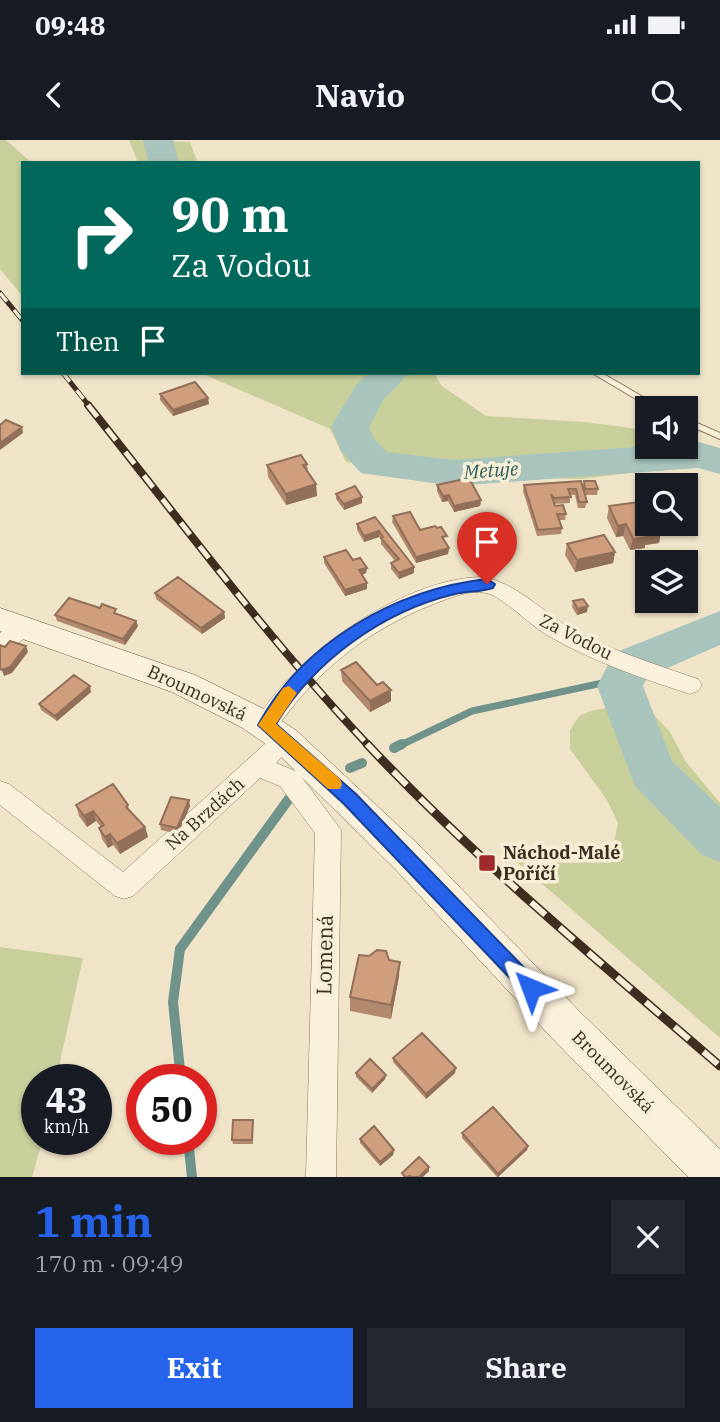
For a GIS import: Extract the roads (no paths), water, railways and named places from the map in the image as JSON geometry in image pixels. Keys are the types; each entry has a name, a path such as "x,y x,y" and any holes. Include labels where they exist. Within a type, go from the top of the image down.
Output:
{"main road":[{"name":"Broumovská","path":"7,629 128,661 194,688 276,732 409,859 566,1025 718,1177"}],"street":[{"name":"Za Vodou","path":"276,732 282,699 332,648 405,606 454,588 487,584 505,593 535,617 589,648 690,685"},
{"name":"Na Brzdách","path":"0,791 124,888 258,766 276,732"},
{"name":"Lomená","path":"258,766 289,779 328,830 321,1177"}],"lane":[{"path":"600,375 637,396"},
{"path":"698,426 720,436"}],"waterway":[{"name":"Metuje","path":"158,140 163,161"},
{"name":"Metuje","path":"389,375 369,393 350,427 355,442 375,464 454,473 698,455 720,461"},
{"name":"Metuje","path":"720,627 630,665 620,686 652,772 720,840"},
{"path":"399,746 472,711 621,679"},
{"path":"394,748 402,744"},
{"path":"350,768 362,763"},
{"path":"179,1064 173,1002 180,949 291,796"},
{"path":"190,1155 192,1177"}],"railway":[{"path":"0,293 21,319"},
{"path":"65,375 90,407"},
{"path":"88,405 295,664 369,746"},
{"path":"367,744 451,829 584,949 720,1066"}],"place":[{"name":"Náchod-Malé Poříčí","path":"487,863"}]}
